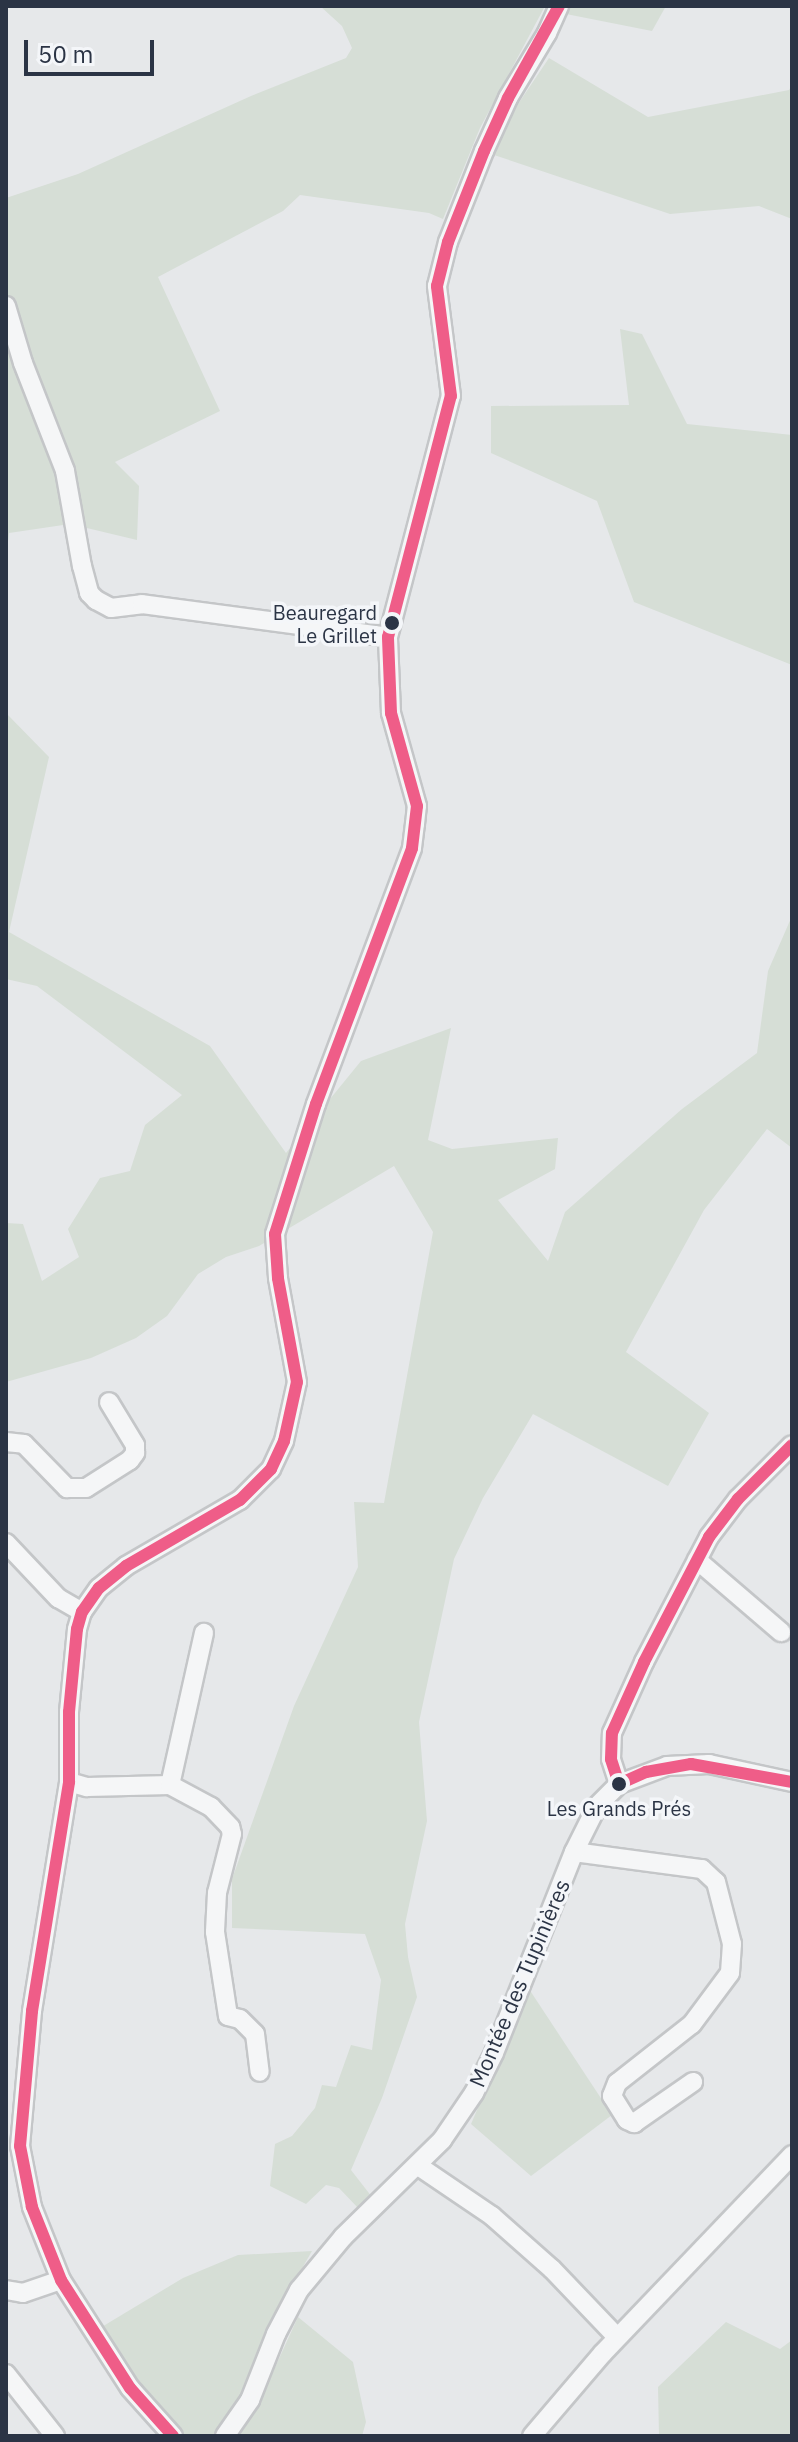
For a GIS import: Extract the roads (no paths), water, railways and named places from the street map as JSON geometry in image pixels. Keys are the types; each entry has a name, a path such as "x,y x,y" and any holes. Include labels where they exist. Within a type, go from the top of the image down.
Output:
{"street":[{"path":"173,2436 130,2388 61,2280 15,2175 23,2090 69,1782 69,1712 75,1646 82,1612 112,1576 240,1500 271,1469 284,1441 297,1382 278,1278 275,1234 316,1104 412,848 417,806 391,713 388,637 451,396 437,286 448,242 508,98 547,33 559,6"},
{"path":"6,306 23,363 65,471 82,566 89,593 96,600 111,608 142,604 388,637"},
{"path":"6,1442 24,1444 67,1488 86,1488 130,1460 135,1453 135,1445 109,1402"},
{"path":"619,1784 611,1759 612,1733 644,1662 697,1560 738,1499 792,1445"},
{"path":"6,1543 58,1598 82,1612"},
{"path":"697,1560 781,1632"},
{"path":"170,1785 204,1633"},
{"name":"Montée des Tupinières","path":"225,2436 250,2400 276,2334 299,2290 343,2237 442,2140 474,2093 494,2053 574,1852 597,1806 619,1784 656,1769 691,1764 792,1782"},
{"path":"69,1782 87,1787 170,1785 211,1807 230,1827 232,1834 217,1893 215,1932 228,2016 240,2019 255,2034 260,2072"},
{"path":"574,1852 702,1869 716,1882 732,1944 730,1973 692,2024 617,2083 612,2096 627,2120 634,2123 693,2082"},
{"path":"532,2436 617,2337 792,2155"},
{"path":"417,2165 492,2216 552,2269 617,2337"},
{"path":"6,2290 23,2293 61,2280"},
{"path":"6,2374 55,2436"}],"place":[{"name":"Beauregard Le Grillet","path":"392,623"},
{"name":"Les Grands Prés","path":"619,1784"}]}
